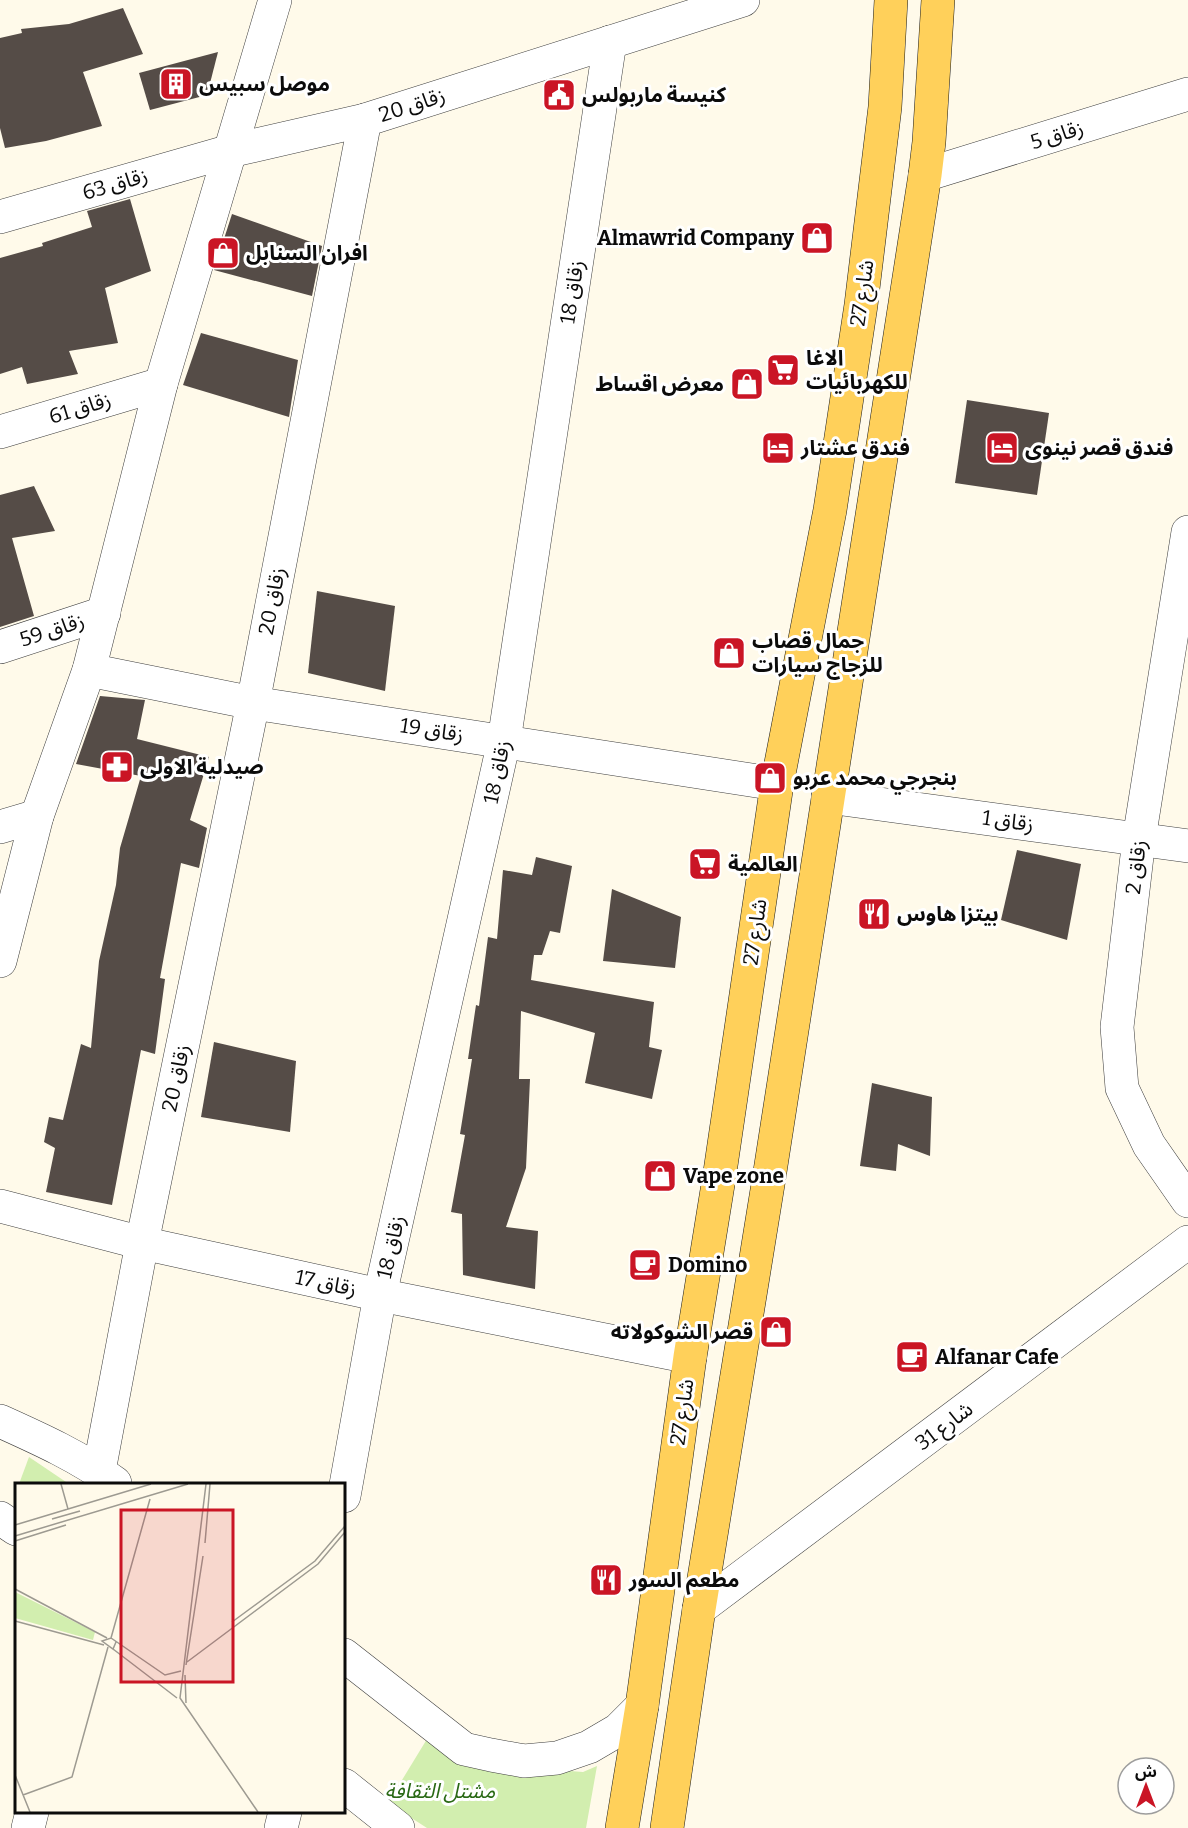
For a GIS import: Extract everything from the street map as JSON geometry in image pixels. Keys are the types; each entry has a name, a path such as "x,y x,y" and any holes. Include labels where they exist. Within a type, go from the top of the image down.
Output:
{"main road":[{"name":"شارع 27","path":"622,1828 642,1706 690,1357 720,1172 777,784 830,510 859,317 885,107 891,0"},
{"name":"شارع 27","path":"667,1828 699,1609 769,1178 925,176 938,0"},
{"path":"720,1172 769,1178"}],"street":[{"path":"0,961 37,816 89,670 161,384 275,0"},
{"name":"زقاق 20","path":"108,1478 142,1243 253,703 365,120 743,0"},
{"name":"زقاق 18","path":"345,1490 380,1295 504,741 610,42"},
{"name":"زقاق 5","path":"925,176 1188,94"},
{"name":"زقاق 63","path":"0,217 230,151 365,120"},
{"name":"زقاق 61","path":"0,432 161,384"},
{"name":"زقاق 2","path":"1185,1191 1149,1145 1122,1088 1117,1027 1139,839 1188,532"},
{"name":"زقاق 59","path":"0,647 104,613"},
{"name":"زقاق 19","path":"89,670 253,703 777,784"},
{"name":"زقاق 1","path":"828,797 1188,846"},
{"path":"0,828 37,816"},
{"name":"زقاق 17","path":"0,1206 142,1243 380,1295 690,1357"},
{"name":"شارع 31","path":"699,1609 1188,1242"},
{"path":"0,1421 37,1438 108,1478"},
{"path":"0,1518 15,1528"},
{"path":"345,1656 464,1749 524,1761 558,1758 589,1747 618,1730 642,1706"},
{"path":"345,1786 398,1828"},
{"path":"28,1828 32,1813"},
{"path":"282,1828 285,1813"}],"green space":[{"path":"29,1457 68,1483 19,1483"},
{"name":"مشتل الثقافة","path":"427,1739 466,1763 583,1772 597,1766 586,1828 427,1828 388,1803"}],"building":[{"path":"123,8 143,54 83,72 102,126 46,141 5,148 0,128 0,38 22,33 21,29 69,24"},
{"name":"موصل سبيس","path":"218,52 207,95 150,110 139,73"},
{"path":"130,199 151,271 105,288 118,343 69,351 78,374 27,384 22,367 0,374 0,258 43,246 42,243 92,227 87,211"},
{"path":"232,214 322,246 312,296 214,270"},
{"path":"201,333 298,360 289,417 183,385"},
{"name":"فندق قصر نينوى","path":"967,400 1049,413 1037,495 955,483"},
{"path":"34,486 55,531 12,538 34,616 0,627 0,495"},
{"path":"317,591 395,606 385,691 308,673"},
{"path":"100,696 145,700 137,739 209,757 190,820 207,828 199,868 181,863 160,978 165,979 155,1054 141,1050 112,1205 46,1192 55,1148 44,1142 49,1117 63,1120 81,1044 91,1048 99,961 116,885 120,848 141,776 76,764"},
{"path":"1017,850 1081,864 1067,940 1001,920"},
{"path":"536,857 572,866 560,933 550,931 542,955 534,955 531,980 654,1002 649,1047 662,1050 652,1099 585,1083 595,1033 521,1011 519,1079 530,1079 526,1168 506,1227 538,1231 535,1289 463,1275 462,1214 451,1212 465,1135 460,1134 472,1059 468,1059 476,1005 479,1006 488,937 497,939 503,870 532,875"},
{"path":"612,889 681,917 675,968 603,961"},
{"path":"214,1042 296,1061 290,1132 201,1117"},
{"path":"872,1083 932,1097 930,1156 898,1144 896,1171 860,1166"}],"place":[{"name":"موصل سبيس","path":"176,84"},
{"name":"كنيسة ماربولس","path":"559,95"},
{"name":"Almawrid Company","path":"817,238"},
{"name":"افران السنابل","path":"223,253"},
{"name":"الاغا للكهربائيات","path":"783,370"},
{"name":"معرض اقساط","path":"747,384"},
{"name":"فندق عشتار","path":"778,448"},
{"name":"فندق قصر نينوى","path":"1002,448"},
{"name":"جمال قصاب للزجاج سيارات","path":"729,653"},
{"name":"صيدلية الاولى","path":"117,767"},
{"name":"بنجرجي محمد عربو","path":"770,778"},
{"name":"العالمية","path":"705,864"},
{"name":"بيتزا هاوس","path":"874,914"},
{"name":"Vape zone","path":"660,1176"},
{"name":"Domino","path":"645,1265"},
{"name":"قصر الشوكولاته","path":"776,1332"},
{"name":"Alfanar Cafe","path":"912,1357"},
{"name":"مطعم السور","path":"606,1580"}]}
